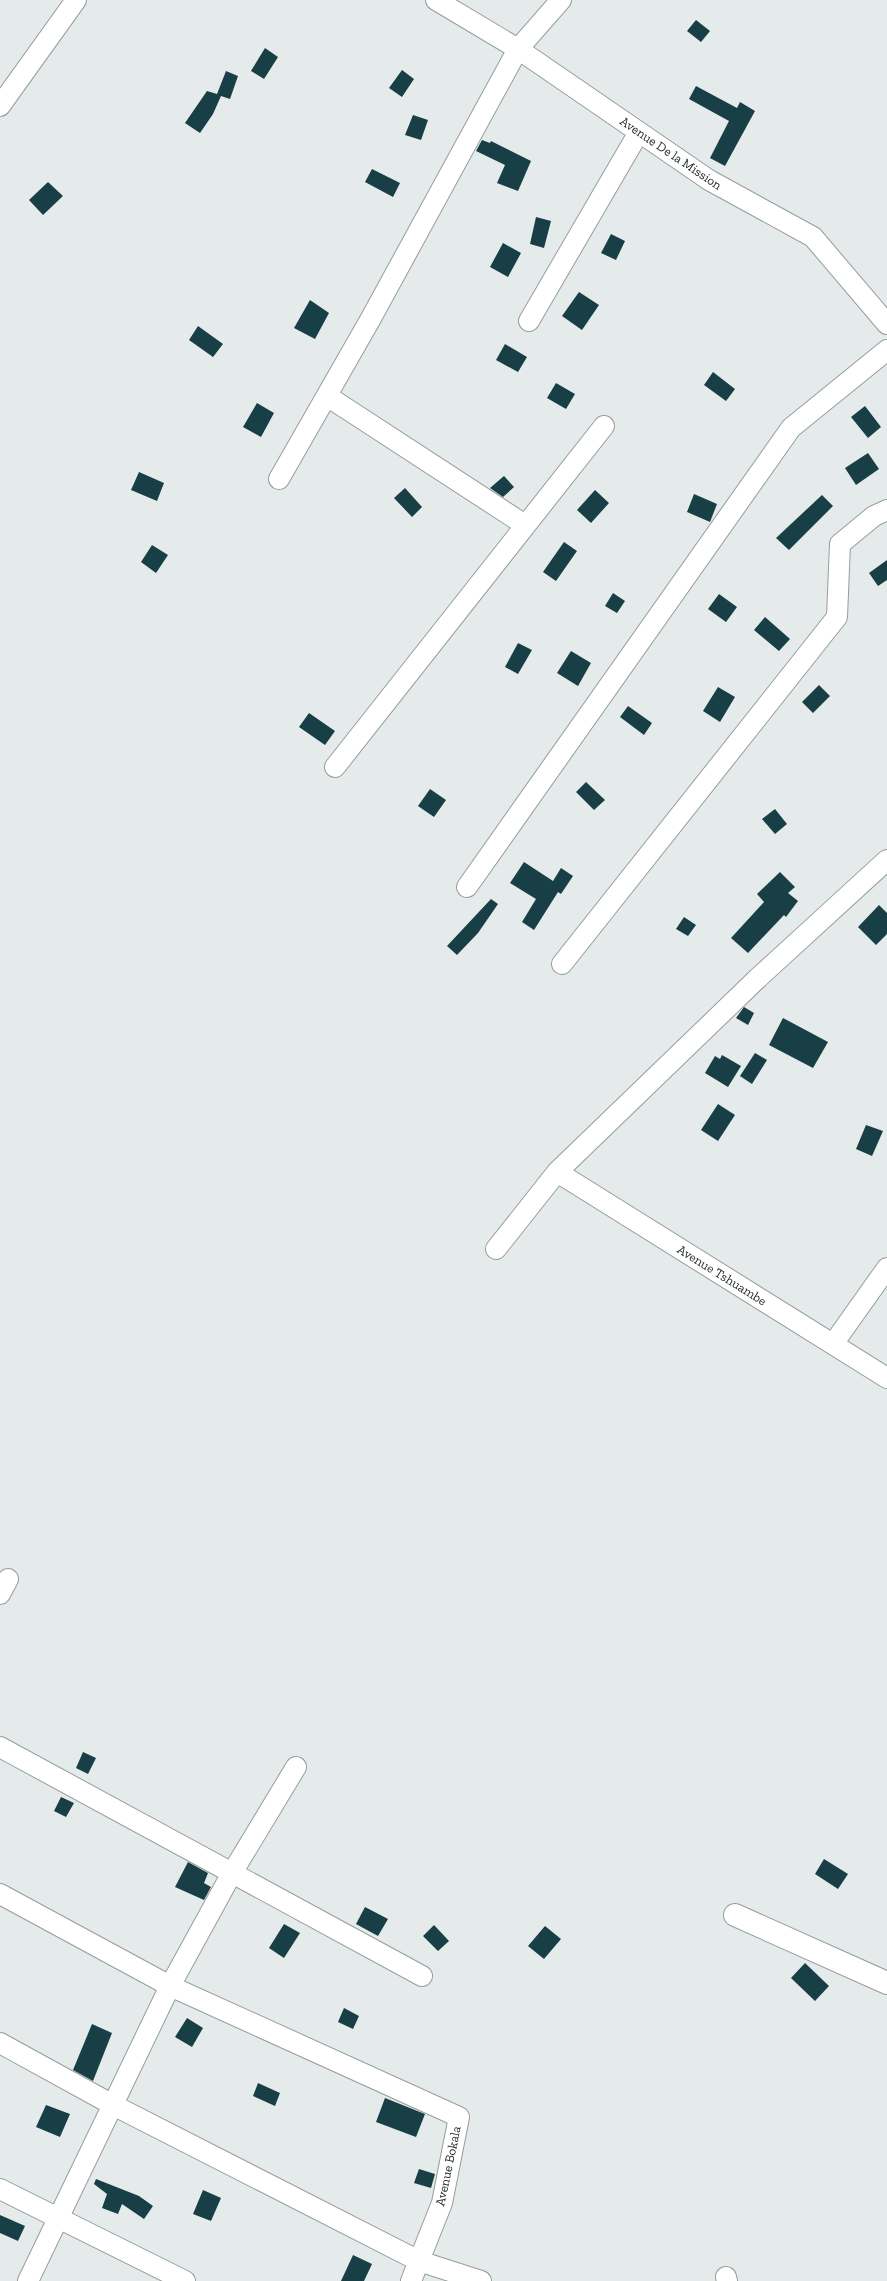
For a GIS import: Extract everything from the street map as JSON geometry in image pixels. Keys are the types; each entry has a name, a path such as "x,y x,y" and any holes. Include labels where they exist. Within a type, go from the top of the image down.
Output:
{"street":[{"path":"0,106 76,0"},
{"name":"Avenue De la Mission","path":"436,0 518,49 709,180 813,237 887,324"},
{"path":"279,478 370,320 518,49 561,0"},
{"path":"529,321 639,132"},
{"path":"467,888 791,428 887,350"},
{"path":"327,396 525,525"},
{"path":"335,767 604,426"},
{"path":"562,964 837,617 840,544 874,516 887,510"},
{"path":"496,1249 557,1172 758,978 887,860"},
{"name":"Avenue Tshuambe","path":"557,1172 887,1378"},
{"path":"833,1344 887,1268"},
{"path":"0,1747 422,1976"},
{"path":"28,2281 170,1986 232,1873 296,1767"},
{"path":"0,1894 170,1986"},
{"path":"734,1915 887,1983"},
{"name":"Avenue Bokala","path":"170,1986 459,2117 442,2203 410,2281"},
{"path":"0,2043 113,2105 418,2261 481,2281"},
{"path":"0,2189 185,2281"}],"building":[{"path":"696,20 710,31 701,42 687,31"},
{"path":"265,48 278,57 264,79 251,71"},
{"path":"402,70 414,79 402,97 389,88"},
{"path":"226,71 238,76 230,99 221,96 213,114 200,133 185,123 207,91 217,94"},
{"path":"696,86 737,108 740,102 755,111 725,166 710,158 729,121 689,99"},
{"path":"413,115 428,120 421,140 405,135"},
{"path":"482,140 490,143 491,141 531,161 518,191 497,183 505,165 476,151"},
{"path":"372,169 400,183 393,197 365,182"},
{"path":"48,182 63,196 43,215 29,200"},
{"path":"536,217 551,221 544,248 530,244"},
{"path":"611,234 625,241 616,260 601,253"},
{"path":"503,243 521,253 508,277 490,267"},
{"path":"579,292 599,305 582,330 562,316"},
{"path":"310,300 329,313 315,339 294,328"},
{"path":"198,326 223,344 213,357 189,340"},
{"path":"505,344 527,357 518,372 496,360"},
{"path":"713,372 735,389 726,401 704,385"},
{"path":"556,383 575,394 566,409 547,398"},
{"path":"257,403 274,413 261,437 243,427"},
{"path":"865,406 881,427 868,438 851,417"},
{"path":"868,453 879,469 856,485 845,468"},
{"path":"139,472 164,483 157,501 131,490"},
{"path":"504,476 514,487 503,497 490,488"},
{"path":"405,488 422,507 412,517 394,498"},
{"path":"595,490 609,503 591,523 577,510"},
{"path":"694,494 717,504 710,522 687,512"},
{"path":"822,495 833,506 789,550 776,538"},
{"path":"564,542 577,551 556,581 543,572"},
{"path":"152,545 168,555 156,573 141,562"},
{"path":"887,560 887,580 878,586 869,573"},
{"path":"613,593 625,601 617,613 605,606"},
{"path":"719,594 737,607 726,622 708,609"},
{"path":"765,617 790,639 779,651 754,630"},
{"path":"518,643 532,650 518,674 505,667"},
{"path":"571,651 591,663 578,686 557,673"},
{"path":"819,685 830,696 813,713 802,702"},
{"path":"718,687 735,697 720,722 703,711"},
{"path":"628,706 652,723 644,735 620,717"},
{"path":"309,713 335,731 325,745 299,727"},
{"path":"586,782 605,800 594,810 576,792"},
{"path":"430,789 446,800 434,817 418,806"},
{"path":"775,809 787,824 775,834 762,819"},
{"path":"524,862 553,881 561,868 573,876 561,894 558,892 534,930 522,922 536,899 510,883"},
{"path":"780,872 795,887 788,893 798,901 786,917 784,915 748,953 731,938 764,902 757,894"},
{"path":"491,899 498,904 478,933 457,955 447,946"},
{"path":"879,905 887,913 887,934 876,945 858,927"},
{"path":"684,917 696,925 688,936 676,929"},
{"path":"744,1007 754,1013 748,1025 736,1018"},
{"path":"783,1018 828,1042 813,1068 769,1045"},
{"path":"755,1053 767,1060 752,1084 740,1076"},
{"path":"722,1055 741,1066 728,1087 705,1073 715,1056 720,1059"},
{"path":"718,1104 735,1115 718,1141 701,1130"},
{"path":"866,1125 883,1131 872,1156 856,1149"},
{"path":"83,1752 96,1758 88,1774 76,1768"},
{"path":"61,1797 74,1803 66,1817 54,1811"},
{"path":"824,1859 848,1874 838,1889 815,1874"},
{"path":"188,1862 208,1873 204,1883 211,1887 204,1900 175,1887"},
{"path":"365,1907 388,1919 378,1936 356,1924"},
{"path":"284,1924 300,1933 284,1958 269,1948"},
{"path":"434,1925 449,1941 438,1951 423,1936"},
{"path":"545,1926 561,1939 544,1959 528,1946"},
{"path":"805,1963 829,1986 815,2001 791,1978"},
{"path":"344,2008 359,2016 353,2029 338,2022"},
{"path":"187,2018 203,2028 192,2047 175,2037"},
{"path":"92,2024 112,2033 93,2081 73,2070"},
{"path":"258,2083 280,2093 275,2106 253,2096"},
{"path":"385,2098 425,2114 416,2137 376,2122"},
{"path":"46,2105 70,2114 60,2137 36,2127"},
{"path":"419,2169 435,2174 431,2188 414,2183"},
{"path":"96,2179 139,2196 153,2206 144,2219 122,2204 118,2214 102,2208 107,2194 94,2184"},
{"path":"203,2190 221,2198 211,2221 193,2214"},
{"path":"0,2215 25,2226 18,2241 0,2233"},
{"path":"353,2255 372,2264 364,2281 341,2281"}]}
